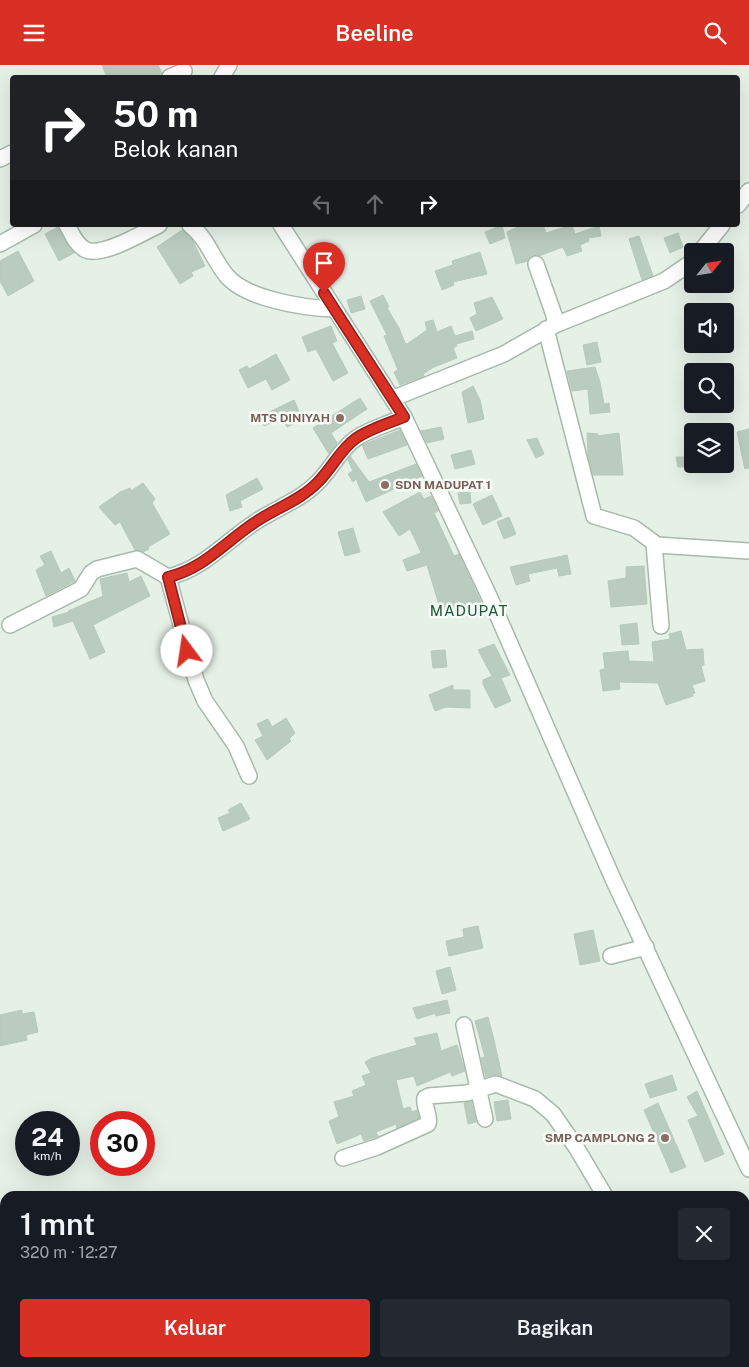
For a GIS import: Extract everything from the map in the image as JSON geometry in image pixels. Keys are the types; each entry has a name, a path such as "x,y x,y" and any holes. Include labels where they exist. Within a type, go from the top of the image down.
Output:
{"street":[{"path":"740,202 749,191"},
{"path":"0,244 30,227"},
{"path":"68,227 76,242 84,249 94,252 109,248 155,227"},
{"path":"192,227 203,239 226,276 240,289 253,295 308,307 334,309"},
{"path":"282,227 334,309 394,398 404,417 490,598 554,747 749,1169"},
{"path":"707,243 720,227"},
{"path":"536,264 554,315 551,327 591,512 598,519 634,528 654,543 664,546 749,551"},
{"path":"394,398 504,354 551,327 664,281 684,267"},
{"path":"10,625 81,589 91,573 102,567 137,559 168,577 183,574 200,564 256,521 303,495 318,483 347,446 357,437 404,417"},
{"path":"654,543 661,625"},
{"path":"168,577 196,680 205,701 236,746 249,776"},
{"path":"611,956 646,947"},
{"path":"464,1025 480,1089 485,1119"},
{"path":"343,1158 377,1147 428,1124 430,1120 424,1103 425,1098 429,1096 467,1093 496,1084 535,1099 546,1107 576,1147 601,1191"}],"building":[{"path":"102,65 158,65 162,73 162,75 106,75"},
{"path":"58,227 74,253 59,261 45,234"},
{"path":"502,227 505,238 490,244 485,232"},
{"path":"518,227 544,227 546,233 566,227 573,227 575,234 599,227 601,236 588,238 589,241 580,245 582,251 567,256 563,247 539,256 532,255 528,261 516,264 507,232"},
{"path":"182,230 193,241 205,266 191,272 193,276 180,284 157,247"},
{"path":"678,233 683,247 670,253 664,238"},
{"path":"639,236 653,276 642,280 629,239"},
{"path":"18,251 34,281 8,296 0,281 0,261"},
{"path":"480,252 487,274 453,282 454,285 442,290 435,271 453,265 452,261"},
{"path":"383,295 389,307 387,308 407,344 427,330 425,322 433,320 437,332 451,326 455,336 472,331 474,339 456,344 457,346 453,348 457,358 434,367 423,374 424,376 400,385 394,372 398,370 384,336 387,335 370,301"},
{"path":"361,296 365,309 351,313 347,300"},
{"path":"492,297 503,319 476,331 470,318 477,314 474,303"},
{"path":"331,326 337,341 332,343 348,373 333,381 316,349 308,352 302,337"},
{"path":"597,342 601,362 587,365 583,345"},
{"path":"276,354 290,380 272,390 266,379 248,388 239,370 247,366 249,369"},
{"path":"595,367 604,404 609,403 610,412 590,414 588,389 572,391 567,371"},
{"path":"473,386 480,400 484,419 468,423 462,392"},
{"name":"MTS DINIYAH","path":"360,398 367,409 331,433 337,443 329,454 313,428"},
{"path":"294,400 303,420 287,427 282,418 264,426 259,417"},
{"path":"441,427 444,439 427,443 421,431"},
{"path":"749,429 749,468 745,469 737,432"},
{"name":"SDN MADUPAT 1","path":"400,430 407,445 368,459 362,445"},
{"path":"587,433 598,434 598,436 619,433 623,475 593,475 588,455"},
{"path":"537,438 544,454 536,458 527,440"},
{"path":"471,450 475,464 455,469 451,455"},
{"name":"SDN MADUPAT 1","path":"350,456 369,482 416,464 422,476 366,502 356,479 353,482 348,474 353,471 348,460"},
{"path":"676,457 684,457 684,467 678,467"},
{"path":"257,478 263,489 240,501 242,507 230,511 226,495"},
{"path":"143,483 155,499 152,503 170,534 143,552 135,550 120,522 115,525 99,507 120,492 130,488 131,491"},
{"path":"420,492 424,499 431,496 438,511 434,513 454,556 459,554 481,602 463,610 440,608 427,565 407,571 403,560 421,553 420,550 410,529 399,536 383,512"},
{"path":"470,492 471,503 460,504 458,493"},
{"path":"492,495 502,516 483,525 473,504"},
{"path":"509,517 516,534 504,539 497,522"},
{"path":"353,528 360,552 345,556 338,532"},
{"path":"51,551 61,573 69,568 75,581 46,596 36,570 45,565 40,556"},
{"path":"567,555 571,574 559,576 557,568 528,574 530,581 516,585 510,567"},
{"path":"644,566 647,604 611,607 608,581 626,578 626,567"},
{"path":"127,573 129,582 141,576 150,596 93,625 105,652 90,659 73,621 54,627 52,617 69,612 103,596 100,579"},
{"path":"637,623 639,644 622,645 620,625"},
{"path":"681,631 686,650 703,649 704,665 701,666 705,681 692,685 695,693 692,694 693,696 666,705 658,683 619,682 620,689 603,691 600,670 605,669 603,653 628,651 629,661 654,662 652,642 670,639 669,634"},
{"path":"494,644 510,675 501,678 511,701 495,708 483,684 483,680 492,676 478,650"},
{"path":"445,650 447,667 433,668 431,651"},
{"path":"453,685 453,690 470,690 470,708 446,707 435,711 429,695"},
{"path":"286,718 295,733 289,739 291,741 267,760 255,740 263,736 257,724 268,719 272,727"},
{"path":"241,803 250,819 223,831 218,818 230,813 228,810"},
{"path":"478,926 483,948 449,956 446,941 464,937 463,929"},
{"path":"593,930 600,961 580,965 574,934"},
{"path":"450,967 456,990 442,994 436,971"},
{"path":"447,1000 450,1013 436,1016 436,1013 417,1019 413,1008"},
{"path":"22,1010 22,1014 34,1012 38,1032 26,1035 27,1040 0,1046 0,1015"},
{"path":"488,1017 502,1076 486,1077 481,1058 485,1057 475,1021"},
{"path":"437,1033 441,1051 457,1045 465,1071 452,1076 450,1072 417,1086 414,1076 396,1080 403,1109 410,1107 412,1112 417,1110 419,1118 397,1128 396,1124 376,1132 378,1136 364,1141 361,1134 337,1144 329,1121 339,1117 334,1102 354,1096 352,1091 366,1085 362,1076 371,1073 365,1062 372,1058 417,1045 414,1038"},
{"name":"SMP CAMPLONG 2","path":"672,1075 677,1090 650,1098 645,1084"},
{"name":"SMP CAMPLONG 2","path":"697,1091 724,1154 705,1162 688,1120 698,1116 687,1097"},
{"path":"508,1100 511,1119 497,1121 494,1102"},
{"path":"471,1101 476,1122 468,1124 464,1103"},
{"name":"SMP CAMPLONG 2","path":"658,1103 686,1167 671,1173 644,1110"}],"place":[{"name":"MTS DINIYAH","path":"340,418"},
{"name":"SDN MADUPAT 1","path":"385,485"},
{"name":"SMP CAMPLONG 2","path":"665,1138"}],"district":[{"name":"MADUPAT","path":"469,611"}],"route":[{"path":"187,651 168,577 183,574 200,564 256,521 303,495 318,483 347,446 357,437 404,417 394,398 324,293"}]}
